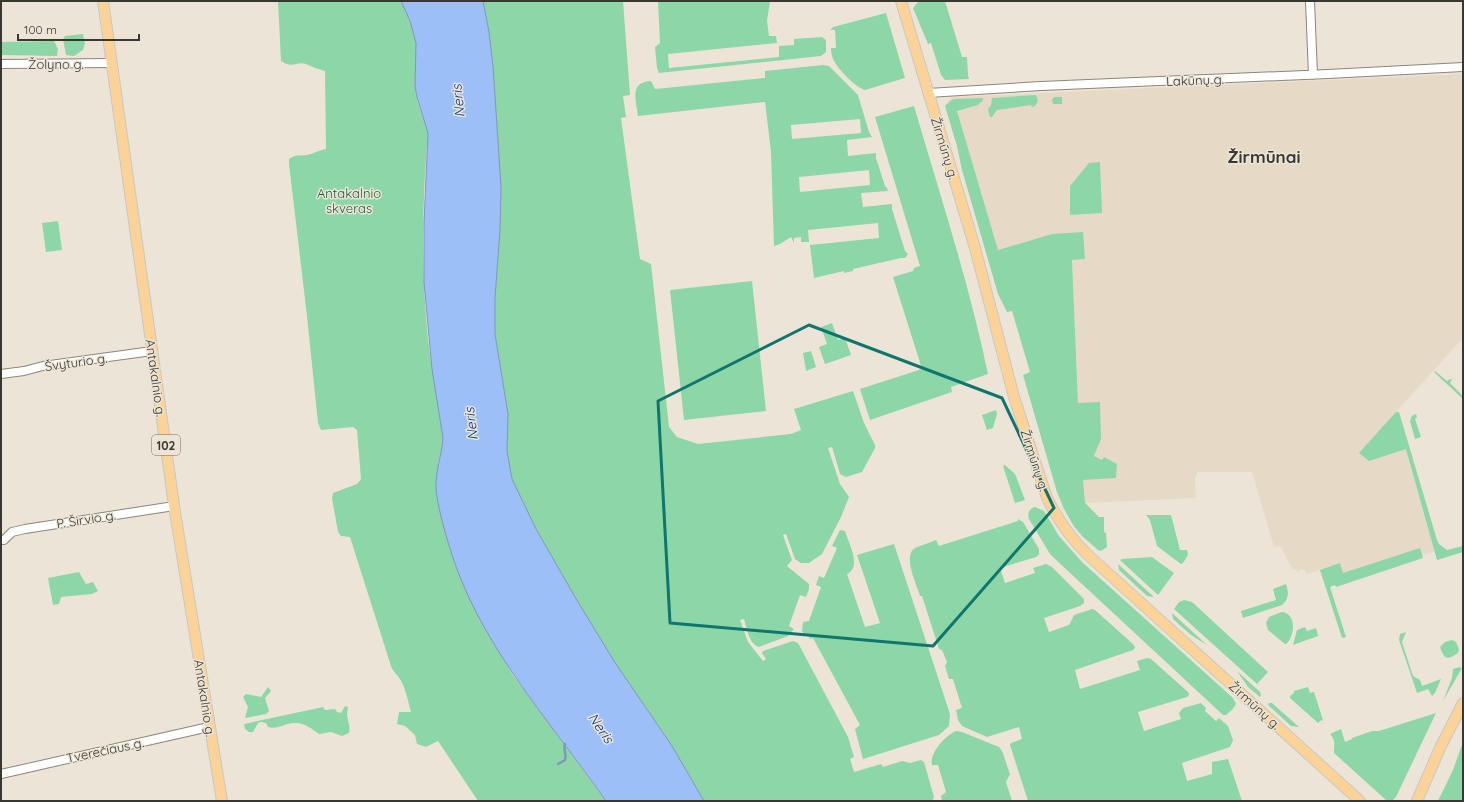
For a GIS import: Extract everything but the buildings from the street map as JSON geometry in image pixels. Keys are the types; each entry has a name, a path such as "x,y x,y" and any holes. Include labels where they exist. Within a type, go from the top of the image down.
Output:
{"main road":[{"name":"Antakalnio g.","path":"103,1 174,506 222,801"},
{"name":"Žirmūnų g.","path":"901,1 975,248 1014,397 1048,498 1060,523 1076,544 1360,801"},
{"path":"1417,801 1440,748 1463,703"}],"street":[{"path":"1310,1 1313,75"},
{"name":"Žolyno g.","path":"1,64 111,63"},
{"name":"Lakūnų g.","path":"928,93 1041,86 1313,75 1463,67"},
{"name":"Švyturio g.","path":"1,374 24,371 43,366 152,351"},
{"name":"P. Širvio g.","path":"1,540 4,540 12,532 25,529 174,506"},
{"name":"Tverečiaus g.","path":"1,774 209,728"}],"highlighted area":[{"path":"809,325 1002,398 1054,508 933,646 670,623 658,401"}],"shaded area":[{"path":"1463,74 1463,338 1396,412 1436,551 1326,587 1320,570 1306,574 1304,569 1299,570 1298,573 1296,569 1293,570 1280,546 1274,547 1252,472 1198,472 1195,477 1196,498 1085,503 1082,480 1116,478 1117,464 1104,457 1102,460 1094,456 1101,439 1078,403 1072,260 1052,234 998,250 962,170 957,146 945,106 949,99 953,97"}],"green space":[{"name":"Antakalnio skveras","path":"278,1 401,1 410,22 416,45 416,91 428,133 424,184 423,262 428,339 443,438 438,464 439,507 451,552 480,620 513,675 606,801 478,801 438,741 426,747 417,744 415,735 405,726 397,724 399,712 411,712 407,695 399,677 391,666 350,537 341,536 338,532 332,498 333,493 357,484 361,479 357,430 353,427 321,430 318,423 289,164 289,159 292,157 308,155 326,149 325,71 303,63 291,65 281,61"},
{"path":"483,1 623,1 630,95 623,96 626,117 621,118 640,259 651,264 669,427 677,437 698,444 791,434 801,430 794,409 853,391 864,423 875,445 875,448 862,472 846,477 840,474 832,447 828,448 840,484 849,497 841,517 822,554 809,563 801,563 795,559 786,534 783,535 792,560 787,566 809,584 806,597 800,595 789,626 794,629 788,636 759,647 753,643 747,631 744,619 740,620 748,642 763,661 766,659 762,653 763,651 793,641 798,643 848,737 854,757 850,759 854,772 881,764 883,767 902,761 910,763 921,760 924,762 934,797 932,801 704,801 672,746 614,661 536,529 512,479 507,451 508,427 506,401 495,334 495,298 500,230 501,187 493,66 489,32"},
{"path":"658,1 770,1 767,21 769,36 776,36 777,43 668,54 669,68 779,57 779,46 794,45 794,39 822,37 826,40 826,52 821,56 659,73 657,68 655,47 660,43"},
{"path":"919,1 945,1 962,57 967,57 969,79 945,80 941,75 931,43 928,44 913,8"},
{"path":"886,13 905,78 865,90 848,78 834,61 831,48 836,48 835,30 830,30 833,27"},
{"path":"83,34 85,43 83,50 74,56 66,55 63,39 65,36"},
{"path":"54,41 58,49 57,56 1,55 1,42"},
{"path":"823,65 829,66 858,95 869,132 872,137 847,140 848,156 876,153 876,158 888,191 861,193 863,207 892,204 892,209 905,251 908,254 905,258 853,269 853,271 844,273 844,271 814,278 810,245 879,238 878,223 808,230 809,242 801,242 801,237 794,238 794,243 791,237 774,246 771,152 765,102 638,116 635,98 637,88 644,82 651,81 655,89 765,78 765,71","holes":["860,119 861,133 792,139 791,125","869,170 870,185 800,192 799,177"]},
{"path":"1036,95 1038,101 1035,106 1032,107 1031,105 997,110 992,117 990,117 988,109 991,105 992,98"},
{"path":"1054,97 1062,97 1062,104 1053,104 1052,100"},
{"path":"983,98 978,105 957,111 998,250 1052,234 1083,232 1085,259 1072,260 1078,403 1100,402 1101,439 1094,456 1102,460 1104,457 1117,464 1116,478 1083,480 1085,503 1099,517 1104,517 1104,532 1106,533 1107,547 1101,551 1082,536 1073,525 1057,492 1023,375 1030,372 1012,311 1007,312 998,294 945,106 953,99"},
{"path":"914,106 963,273 988,374 951,387 952,392 870,420 860,389 922,369 893,277 913,271 914,268 920,266 875,117"},
{"path":"1100,162 1102,213 1070,215 1070,186 1089,163"},
{"path":"58,221 62,250 46,252 42,223"},
{"path":"752,281 766,411 684,420 670,290"},
{"path":"832,323 838,340 845,338 851,355 825,364 819,347 827,344 821,327"},
{"path":"811,351 816,367 806,371 803,353"},
{"path":"1435,371 1447,381 1452,379 1450,383 1463,396 1463,399 1434,372"},
{"path":"996,410 997,414 993,428 987,430 982,415"},
{"path":"1396,412 1399,412 1437,540 1439,544 1447,550 1463,546 1463,552 1437,560 1406,449 1369,461 1359,453"},
{"path":"1416,414 1417,417 1415,419 1421,437 1415,439 1410,421 1412,416"},
{"path":"1005,465 1015,474 1025,500 1015,503 1003,466"},
{"path":"1035,507 1044,511 1059,536 1082,562 1233,698 1236,704 1232,710 1226,715 1223,715 1050,554 1029,519 1029,512"},
{"path":"1146,515 1171,515 1180,550 1187,550 1188,555 1183,563 1181,564 1157,546 1150,520"},
{"path":"1018,519 1023,522 1039,549 1039,554 1036,557 1000,568 1005,583 1035,573 1033,568 1046,564 1052,567 1084,599 1084,603 1080,606 1044,618 1049,632 1069,625 1074,615 1092,609 1134,645 1135,648 1133,650 1075,670 1080,689 1140,670 1137,661 1147,658 1151,659 1188,692 1189,695 1187,697 1138,712 1144,731 1181,719 1179,713 1183,708 1201,703 1206,708 1205,711 1216,721 1219,718 1228,726 1233,740 1230,747 1182,763 1187,781 1212,774 1212,762 1228,759 1242,801 1028,801 1010,745 1011,743 1022,739 1019,727 987,737 962,726 958,720 956,710 962,708 953,679 949,679 945,666 947,662 942,650 939,649 922,596 920,596 914,578 910,564 911,552 915,548 936,540 939,546 1018,521"},
{"path":"840,530 845,531 853,555 854,566 847,574 865,627 880,623 857,555 894,544 950,714 949,726 939,735 863,759 855,729 860,725 813,638 810,639 808,635 805,636 802,631 803,622 809,621 821,587 816,585 819,576 824,578 837,548 832,546"},
{"path":"1420,548 1423,558 1336,587 1335,585 1330,587 1346,637 1342,638 1320,570 1340,563 1343,573"},
{"path":"1152,557 1174,573 1158,595 1120,560"},
{"path":"1118,564 1154,597 1147,596 1119,570"},
{"path":"79,572 86,584 93,582 98,591 92,594 61,597 59,604 53,605 48,578"},
{"path":"1286,584 1288,596 1282,605 1243,618 1241,611 1276,600 1273,589"},
{"path":"1184,600 1192,602 1268,672 1257,684 1174,609 1179,602"},
{"path":"1282,612 1290,617 1293,626 1291,637 1286,644 1268,630 1266,623 1269,617"},
{"path":"1172,613 1207,645 1191,635 1173,619"},
{"path":"1305,627 1307,631 1316,628 1318,636 1293,645 1297,630"},
{"path":"1406,632 1402,642 1413,676 1420,680 1422,686 1441,679 1435,693 1432,696 1428,689 1417,693 1399,640 1400,634"},
{"path":"1452,640 1456,642 1459,649 1458,653 1446,658 1440,647 1445,642"},
{"path":"1460,667 1462,668 1443,701 1452,678 1453,669"},
{"path":"1237,671 1260,692 1260,697 1248,687"},
{"path":"268,687 271,691 265,698 269,711 266,714 245,718 248,707 243,697 246,694 261,697"},
{"path":"1308,687 1310,693 1314,692 1323,720 1318,723 1290,698 1294,691"},
{"path":"1269,703 1272,703 1299,727 1291,726 1268,705"},
{"path":"345,706 348,707 347,715 349,733 342,736 331,732 319,734 311,728 299,723 292,723 272,728 268,727 266,723 261,722 258,723 253,732 249,732 245,729 244,724 323,707 325,710 335,709 337,712 341,713"},
{"path":"1436,713 1396,797 1392,801 1386,800 1334,753 1334,741 1330,734 1341,729 1345,742 1372,731 1379,731"},
{"path":"956,731 999,747 1002,751 1010,774 1006,782 1012,801 942,801 941,796 946,792 938,765 932,765 933,755 943,740"},
{"path":"1463,742 1463,801 1438,801 1453,770"}],"water":[{"name":"Neris","path":"401,1 483,1 489,32 493,66 501,187 500,230 495,298 495,334 508,414 507,451 512,479 536,529 578,602 614,661 672,746 704,801 606,801 538,709 495,646 476,613 460,578 444,529 436,489 443,438 432,369 424,282 424,223 428,133 415,86 416,43 410,21"}],"waterway":[{"path":"558,764 565,760 565,744"}],"district":[{"name":"Žirmūnai","path":"1264,156"}]}
